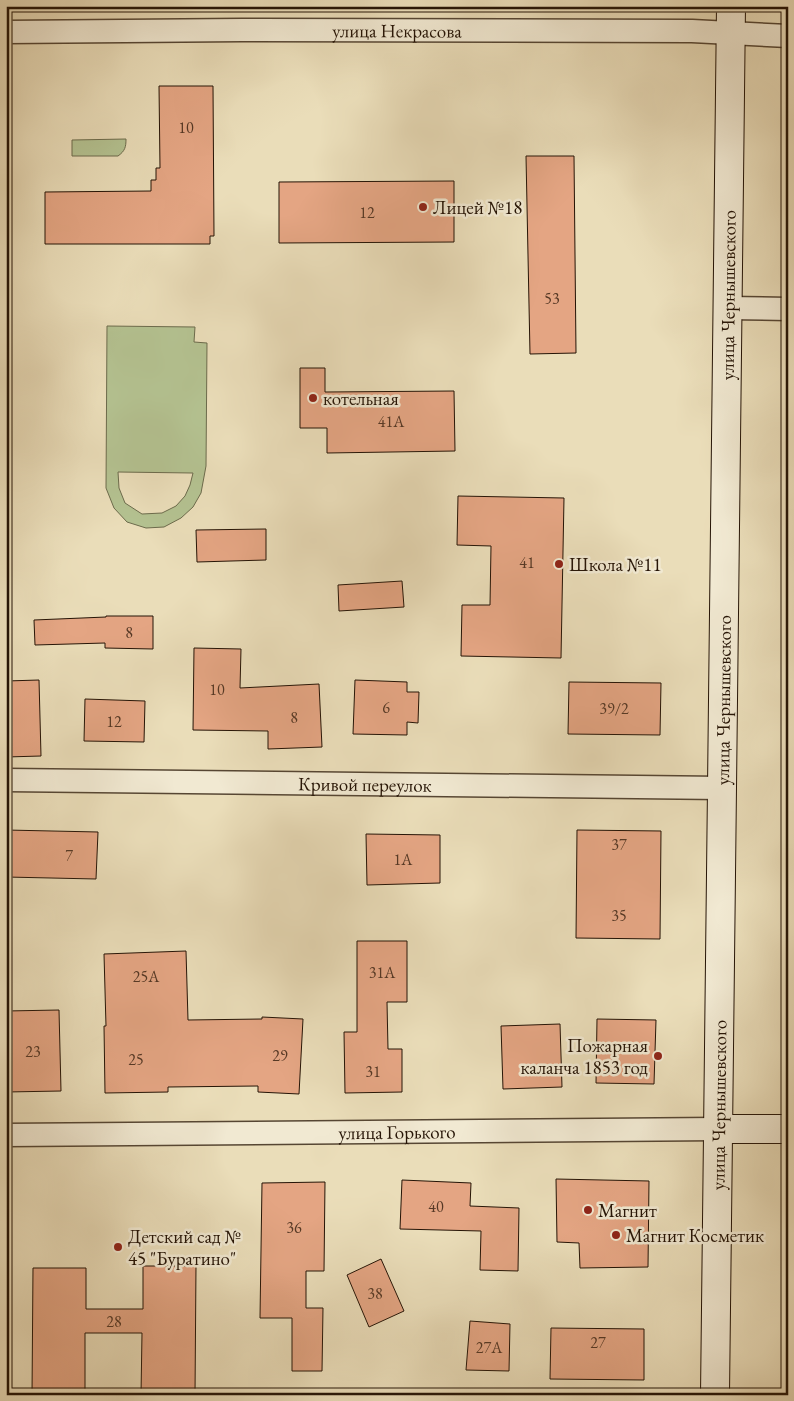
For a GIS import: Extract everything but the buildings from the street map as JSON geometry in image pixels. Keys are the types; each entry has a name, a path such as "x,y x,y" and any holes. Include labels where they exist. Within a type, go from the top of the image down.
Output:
{"main road":[{"name":"улица Чернышевского","path":"716,1395 731,6"},
{"name":"улица Горького","path":"718,1129 788,1128"}],"street":[{"name":"улица Некрасова","path":"6,32 242,30 683,31 788,36"},
{"path":"728,308 788,309"},
{"name":"Кривой переулок","path":"6,780 722,788"},
{"name":"улица Горького","path":"6,1135 718,1129"}],"green space":[{"path":"126,139 125,149 118,156 72,156 72,140"},
{"path":"107,326 195,327 194,342 207,343 206,466 201,493 193,507 181,518 164,527 146,528 127,522 114,508 106,488","holes":["118,472 193,473 185,496 176,506 162,513 142,514 125,503 119,488"]}],"place":[{"name":"Лицей №18","path":"423,207"},
{"name":"котельная","path":"313,398"},
{"name":"Школа №11","path":"559,564"},
{"name":"Пожарная каланча 1853 год","path":"658,1056"},
{"name":"Магнит","path":"588,1210"},
{"name":"Магнит Косметик","path":"616,1235"},
{"name":"Детский сад № 45 \"Буратино\"","path":"118,1247"}]}
